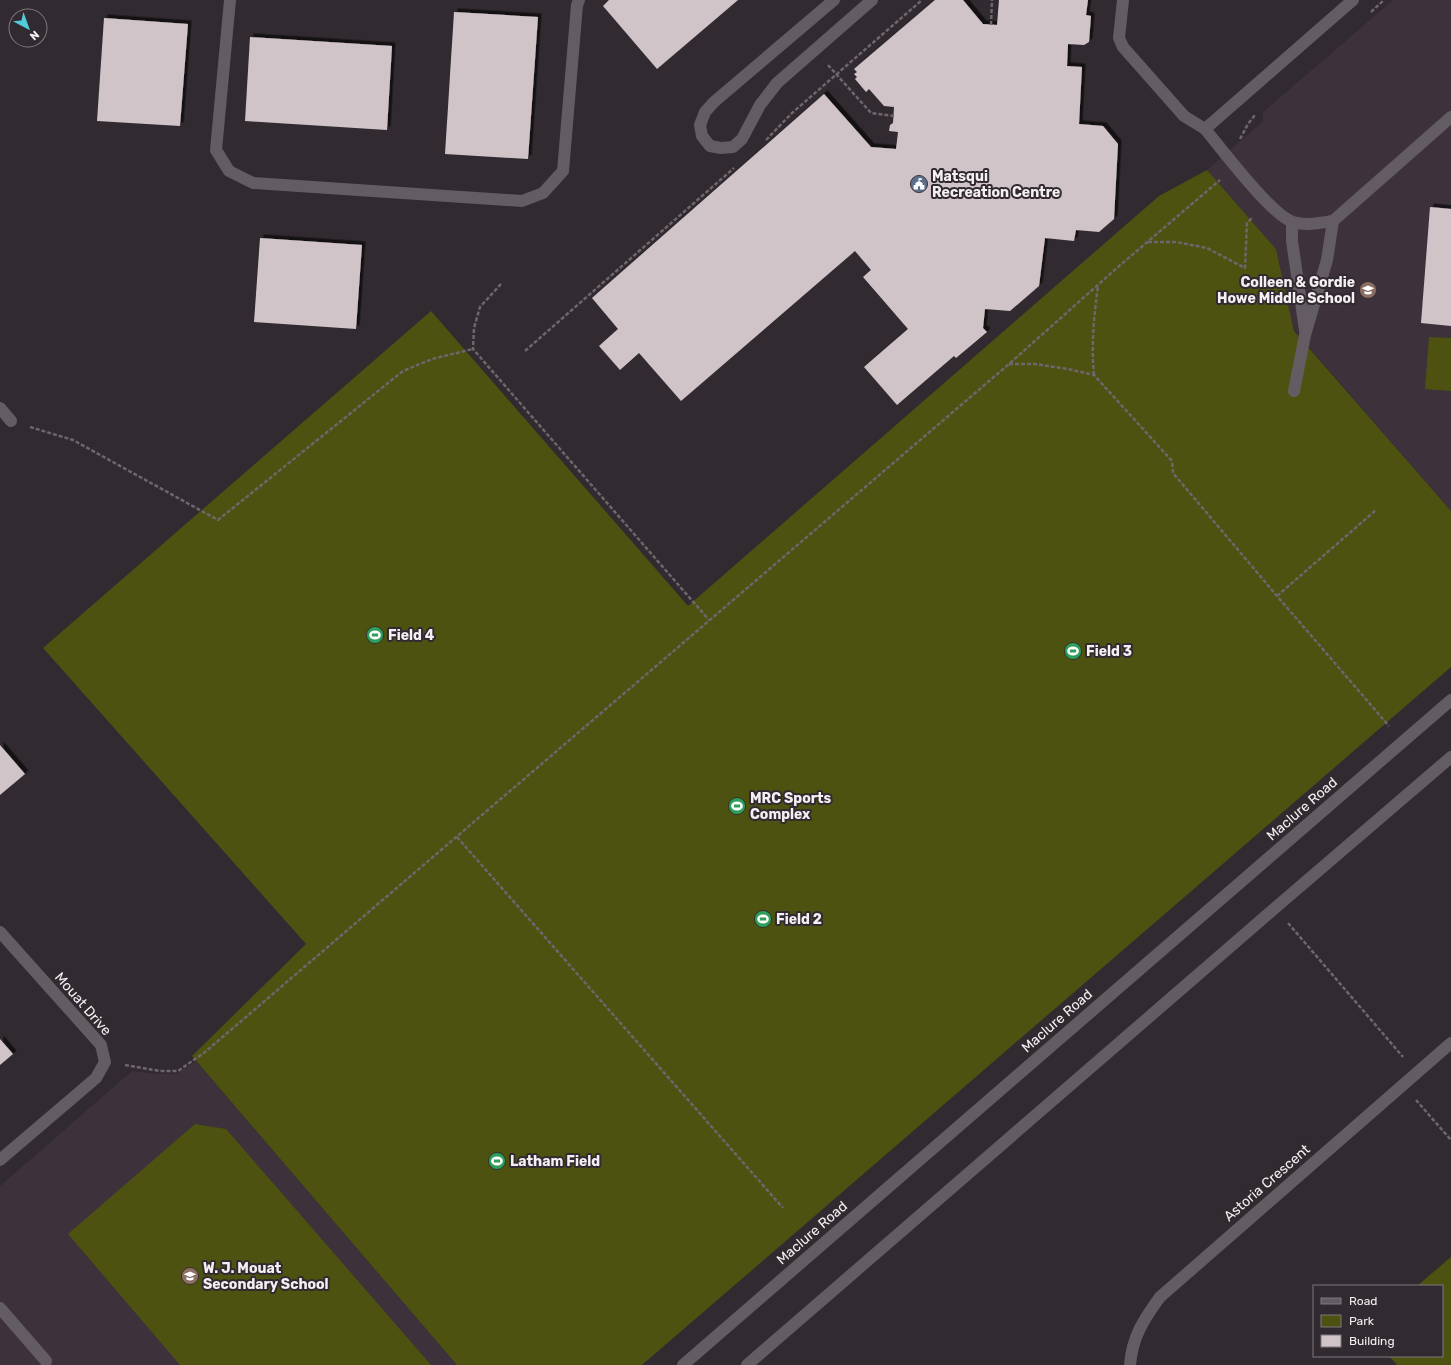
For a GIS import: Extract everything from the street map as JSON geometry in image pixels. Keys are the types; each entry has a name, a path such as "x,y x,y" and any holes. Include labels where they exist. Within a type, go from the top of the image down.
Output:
{"main road":[{"path":"230,0 216,150 229,171 253,183 522,201 543,193 563,171 577,4 579,0"},
{"path":"834,0 704,112 700,125 702,136 710,146 721,148 733,147 742,139 760,105 776,83 872,0"},
{"path":"1123,0 1119,38 1123,47 1184,116 1205,129 1269,204 1292,222 1311,224 1332,221 1451,116"},
{"path":"1205,129 1353,0"},
{"path":"1294,391 1305,334 1328,260 1332,221"},
{"path":"1292,222 1292,241 1305,334"},
{"path":"0,408 11,421"},
{"name":"Maclure Road","path":"683,1365 1451,700"},
{"path":"748,1365 1451,757"},
{"name":"Mouat Drive","path":"0,932 101,1045 105,1062"},
{"name":"Astoria Crescent","path":"1130,1365 1131,1353 1141,1324 1160,1297 1402,1084 1451,1043"},
{"path":"0,1160 96,1078 105,1062"},
{"path":"0,1308 46,1361"}],"path":[{"path":"762,145 792,113 922,0"},
{"path":"991,25 992,0"},
{"path":"814,50 871,113 894,116"},
{"path":"524,351 736,167"},
{"path":"105,1062 160,1071 178,1071 205,1052 1009,364 1221,179"},
{"path":"1148,242 1176,242 1207,248 1245,268 1247,223 1269,204"},
{"path":"501,284 480,306 474,328 473,349 709,620"},
{"path":"1094,375 1092,359 1093,324 1098,285"},
{"path":"11,421 73,440 218,520 403,371 432,359 473,349"},
{"path":"1009,364 1035,364 1094,375 1172,461 1173,473 1402,742"},
{"path":"1277,596 1376,510"},
{"path":"457,837 783,1208"},
{"path":"1275,908 1417,1072"},
{"path":"1402,1084 1451,1140"}],"shaded area":[{"name":"Colleen & Gordie Howe Middle School","path":"1393,0 1451,0 1451,511 1294,330 1276,249 1207,170 1263,121 1263,112"},
{"name":"W. J. Mouat Secondary School","path":"196,1061 457,1365 0,1365 0,1186 132,1071 155,1074 176,1074"}],"green space":[{"name":"MRC Sports Complex","path":"1207,170 1276,249 1294,331 1451,511 1451,667 642,1365 457,1365 192,1056 306,944 43,648 431,311 688,606 1159,196"},
{"path":"1429,337 1451,338 1451,391 1425,389"},
{"path":"195,1124 226,1129 431,1365 180,1365 68,1234"},
{"path":"1451,1257 1451,1365 1397,1365 1390,1357 1443,1357 1443,1285 1418,1285"}],"building":[{"path":"609,0 738,0 657,69 603,6"},
{"name":"Matsqui Recreation Centre","path":"935,0 963,0 983,24 997,25 999,0 1088,0 1086,15 1091,16 1089,42 1084,45 1068,44 1067,66 1082,67 1079,124 1103,126 1118,144 1114,219 1099,232 1076,230 1074,241 1045,238 1039,286 1010,311 985,309 983,328 987,332 956,358 954,356 897,405 864,367 908,329 863,277 871,270 855,251 681,401 639,353 620,370 599,346 618,329 592,298 824,94 871,147 896,149 898,132 889,131 890,125 893,123 894,107 884,106 869,89 866,92 855,79 857,77 854,74 857,72 854,69"},
{"path":"454,12 538,17 528,159 445,154"},
{"path":"104,18 188,24 180,126 97,121"},
{"path":"250,37 392,46 387,130 245,121"},
{"path":"1430,207 1451,209 1451,326 1421,323"},
{"path":"260,238 362,245 356,329 254,322"},
{"path":"0,745 25,774 0,795"},
{"path":"0,1039 13,1054 0,1065"}],"place":[{"name":"Matsqui Recreation Centre","path":"919,184"},
{"name":"Colleen & Gordie Howe Middle School","path":"1368,290"},
{"name":"Field 4","path":"375,635"},
{"name":"Field 3","path":"1073,651"},
{"name":"MRC Sports Complex","path":"737,806"},
{"name":"Field 2","path":"763,919"},
{"name":"Latham Field","path":"497,1161"},
{"name":"W. J. Mouat Secondary School","path":"190,1276"}]}
